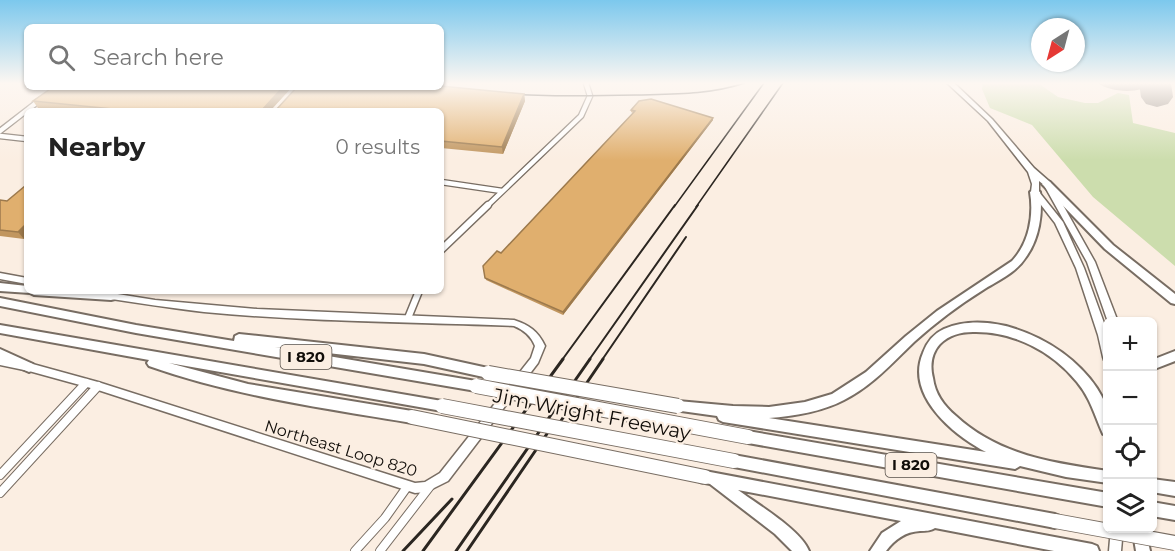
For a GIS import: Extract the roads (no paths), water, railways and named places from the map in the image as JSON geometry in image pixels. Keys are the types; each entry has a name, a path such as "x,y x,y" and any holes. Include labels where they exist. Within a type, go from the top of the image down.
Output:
{"highway":[{"path":"1047,184 1109,247 1175,300"},
{"path":"771,419 822,404 852,391 869,380 937,316 1014,265 1026,251 1032,237 1037,199 1035,192"},
{"path":"0,287 24,290"},
{"path":"80,294 111,296"},
{"name":"Jim Wright Freeway","path":"0,302 136,329 476,386 748,437 1103,499"},
{"path":"1073,472 1020,460 1002,453 986,446 956,425 937,402 928,384 925,368 930,347 941,336 949,332 976,327 1007,331 1028,338 1057,355 1085,382 1093,393 1105,425"},
{"name":"Jim Wright Freeway","path":"0,329 442,406 1175,543"},
{"path":"136,329 423,359 488,373 678,406 771,419 1103,476"},
{"path":"130,353 155,363 218,381 295,397 412,417 709,478 1092,551"},
{"path":"0,354 29,367"},
{"path":"1157,363 1175,356"},
{"path":"709,478 780,529 802,551"},
{"path":"1157,486 1173,489"},
{"path":"1157,510 1175,513"},
{"path":"877,551 892,532 903,526 920,524 961,526"},
{"path":"1140,533 1143,551"}],"main road":[{"path":"978,109 990,120 1031,170 1047,184 1091,262 1112,317"},
{"path":"1031,170 1036,184 1035,192 1059,222 1080,268 1103,340"},
{"path":"1115,551 1117,533"},
{"path":"1138,551 1140,533"}],"street":[{"path":"444,246 581,116 584,109"},
{"path":"0,132 24,113"},
{"path":"0,132 24,137"},
{"path":"444,182 502,191"},
{"path":"0,276 24,280"},
{"name":"Northeast Loop 820","path":"0,361 98,386 414,488 431,485 444,477 535,360 540,346 531,331 514,323 274,313 147,302 99,294"},
{"path":"408,318 418,294"},
{"path":"0,475 86,383"},
{"path":"0,493 98,386"},
{"path":"380,551 431,485"},
{"path":"355,551 385,518 407,487"}],"railway":[{"path":"674,207 745,109"},
{"path":"696,207 765,109"},
{"path":"562,360 675,205"},
{"path":"589,360 698,205"},
{"path":"602,360 686,237"},
{"path":"423,551 563,359"},
{"path":"456,551 590,359"},
{"path":"554,431 603,359"},
{"path":"467,551 555,422"},
{"path":"403,551 452,499"}]}
